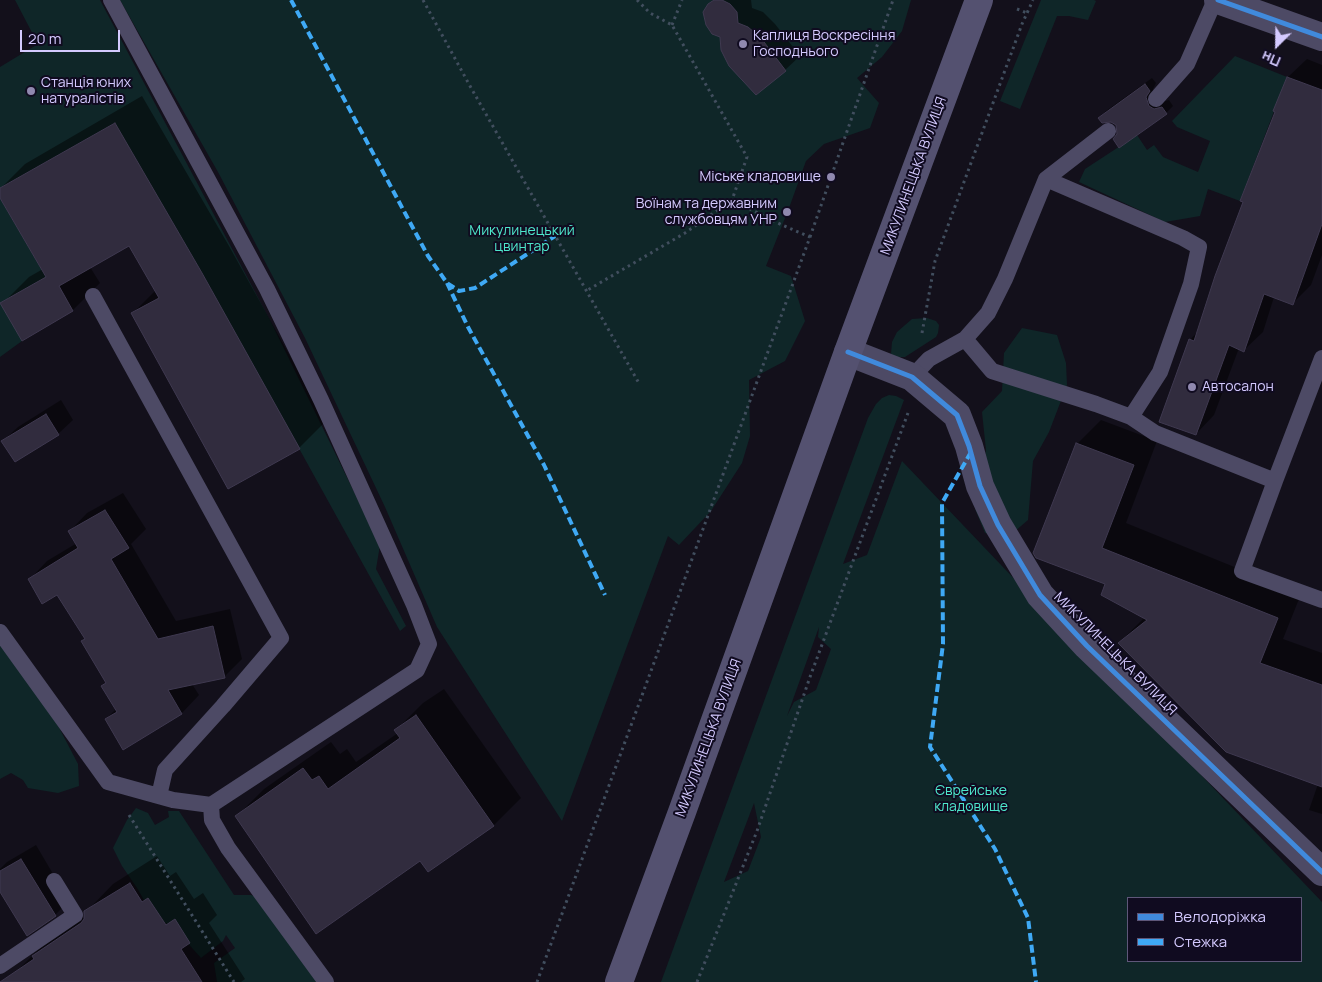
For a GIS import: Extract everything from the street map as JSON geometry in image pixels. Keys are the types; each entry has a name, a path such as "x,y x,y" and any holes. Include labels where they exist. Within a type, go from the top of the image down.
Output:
{"main road":[{"name":"МИКУЛИНЕЦЬКА ВУЛИЦЯ","path":"619,982 848,352 979,0"}],"street":[{"path":"1217,0 1322,37"},
{"name":"МИКУЛИНЕЦЬКА ВУЛИЦЯ","path":"848,352 912,378 957,415 984,494 998,525 1040,594 1087,646 1322,872"}],"lane":[{"path":"0,632 108,782 159,796 211,805 417,670 429,644 414,605 333,426 271,298 111,0"},
{"path":"1156,99 1187,64 1217,0"},
{"path":"912,378 929,359 965,339 988,313 1001,288 1046,179 1108,131"},
{"path":"1046,179 1200,247 1190,284 1160,372 1131,417"},
{"path":"93,296 281,638 165,770 159,796"},
{"path":"965,339 992,371 1131,417 1155,433 1275,480"},
{"path":"1322,358 1242,572 1322,600"},
{"path":"211,805 212,820 228,848 326,982"},
{"path":"0,966 76,915 54,881"}],"path":[{"path":"423,0 640,385"},
{"path":"586,291 685,233 732,200 747,157 672,25 650,13 638,0"},
{"path":"672,25 682,0"},
{"path":"537,982 810,237 893,0"},
{"path":"697,982 757,831 810,677 909,409 912,378 935,260 1027,13 1034,0"},
{"path":"1017,9 1027,13"},
{"path":"732,200 810,237"},
{"path":"108,782 234,982"}],"green space":[{"path":"15,0 100,0 272,324 380,545 376,569 406,626 400,631 202,273 115,123 0,188 0,67 38,44"},
{"name":"Микулинецький цвинтар","path":"120,0 911,0 902,31 882,57 857,78 879,103 870,128 824,144 806,161 766,266 791,276 805,321 785,361 749,380 750,436 742,463 711,511 679,545 668,536 562,821 437,627 385,507 305,338 218,172"},
{"path":"1041,0 1096,1 1088,20 1069,16 1057,16 1020,109 1000,101"},
{"path":"1235,56 1287,77 1240,201 1208,189 1200,216 1165,222 1079,182 1085,169 1137,135 1147,150 1154,145 1163,157 1198,172 1210,141 1177,127 1172,121"},
{"path":"0,198 46,277 22,341 0,357"},
{"path":"927,318 936,321 939,325 936,337 905,357 895,357 891,354 892,342 897,332 912,319"},
{"path":"1022,328 1057,335 1066,363 1067,385 1049,432 1033,461 1028,520 1007,538 985,533 975,509 986,450 982,412 1002,391 1004,353"},
{"name":"Єврейське кладовище","path":"889,395 904,400 843,564 867,555 902,461 1322,902 1322,982 661,982 868,418 882,398","holes":["819,627 818,637 831,649 816,690 794,702 787,716","754,803 761,837 748,871 724,882"]},
{"path":"0,644 54,718 78,764 79,786 58,793 28,788 23,780 11,773 0,779"},
{"path":"136,808 148,813 155,825 169,817 168,811 179,811 234,895 251,895 260,898 318,982 217,982 214,963 235,948 226,935 223,941 201,958 175,929 152,914 113,848 127,820"}],"building":[{"name":"Каплиця Воскресіння Господнього","path":"714,0 722,0 730,4 737,12 738,23 748,27 761,38 786,71 756,95 729,66 721,50 720,37 712,34 706,25 703,12 708,4"},
{"path":"1287,77 1322,90 1322,224 1293,305 1264,294 1244,352 1229,345 1196,435 1159,422 1189,339 1194,341 1215,276 1243,202 1240,201"},
{"path":"1145,84 1150,91 1146,97 1149,106 1154,109 1162,107 1167,114 1119,148 1113,139 1117,134 1116,125 1111,122 1102,123 1098,118"},
{"path":"115,123 202,273 300,449 228,489 131,313 159,298 129,246 59,286 73,311 22,341 0,303 46,277 0,198 0,188"},
{"path":"46,414 59,435 15,462 1,441"},
{"path":"1076,443 1134,465 1102,548 1278,618 1260,663 1322,685 1322,787 1226,752 1118,643 1147,620 1101,595 1105,584 1036,558 1033,553"},
{"path":"105,510 129,548 111,559 158,639 213,626 225,678 168,690 182,714 123,750 105,719 117,712 101,686 106,683 81,641 85,639 57,595 42,604 28,579 78,548 68,531"},
{"path":"416,715 494,826 428,872 420,861 316,934 235,816 303,768 312,780 319,776 328,789 400,738 394,730"},
{"path":"21,859 56,916 27,936 0,892 0,871"},
{"path":"130,883 142,902 148,898 166,925 175,919 190,943 181,949 202,982 0,982 34,959 32,956 81,923 84,919 84,911"}],"marked path":[{"path":"291,0 428,256 447,283 459,291 475,288 555,236"},
{"path":"447,283 468,327 544,465 605,595"},
{"path":"971,452 942,503 943,644 930,747 995,849 1028,918 1036,982"}],"cycle path":[{"path":"1218,0 1322,37"},
{"path":"848,352 912,377 957,415 969,446 980,486 998,525 1040,595 1087,646 1322,872"}],"place":[{"name":"Каплиця Воскресіння Господнього","path":"743,44"},
{"name":"Станція юних натуралістів","path":"31,91"},
{"name":"Міське кладовище","path":"831,177"},
{"name":"Воїнам та державним службовцям УНР","path":"787,212"},
{"name":"Автосалон","path":"1192,387"}]}
